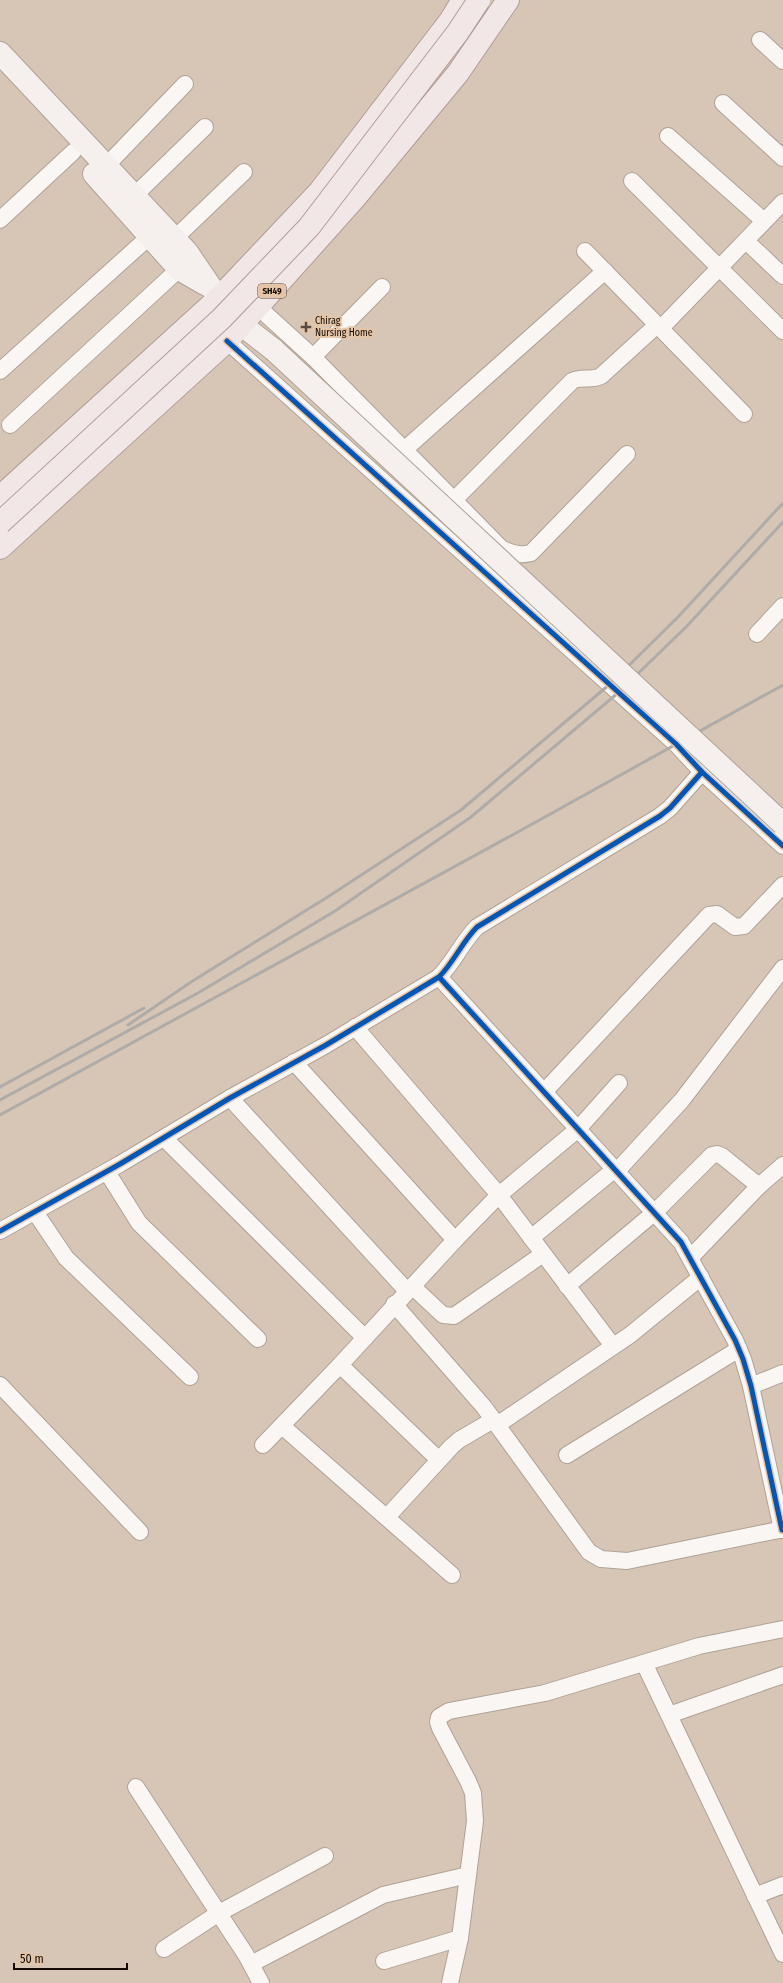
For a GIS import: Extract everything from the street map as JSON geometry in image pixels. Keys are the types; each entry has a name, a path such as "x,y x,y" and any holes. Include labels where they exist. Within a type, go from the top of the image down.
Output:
{"main road":[{"path":"0,497 320,191 450,21 463,0"},
{"name":"SH49","path":"0,522 222,318 310,227 458,32 479,0"},
{"name":"SH49","path":"0,548 227,341 242,325 354,199 458,73 508,0"},
{"path":"0,53 54,120 73,152 179,268 214,292"},
{"path":"0,73 106,166 191,258 214,292 242,325 274,350 783,824"}],"street":[{"path":"760,40 783,61"},
{"path":"106,166 185,84"},
{"path":"723,102 783,158"},
{"path":"134,196 205,127"},
{"path":"668,136 764,222"},
{"path":"0,220 73,152"},
{"path":"174,239 244,172"},
{"path":"632,181 783,331"},
{"path":"454,500 572,381 576,379 595,379 601,376 659,327 720,268 783,202"},
{"path":"0,371 150,236"},
{"path":"746,241 783,276"},
{"path":"585,251 744,414"},
{"path":"10,425 179,268"},
{"path":"404,450 605,271"},
{"path":"313,357 382,287"},
{"path":"258,307 313,357 502,549 513,554 524,555 531,553 627,454"},
{"path":"227,341 670,739 702,772 783,846"},
{"path":"757,634 783,606"},
{"path":"0,1231 107,1172 230,1098 438,978 447,969 468,936 477,927 660,816 670,808 702,772"},
{"path":"544,1092 709,915 717,914 735,927 744,926 783,885"},
{"path":"531,1238 616,1170 686,1095 783,968"},
{"path":"394,1304 495,1422 590,1552 601,1559 627,1561 782,1530 751,1386 739,1349 691,1257 681,1242 655,1212 438,978"},
{"path":"355,1027 499,1195 613,1346"},
{"path":"294,1062 455,1240"},
{"path":"263,1445 340,1365 394,1304 499,1195 578,1129 619,1083"},
{"path":"230,1098 410,1288 443,1315 454,1316 543,1254"},
{"path":"164,1138 365,1338"},
{"path":"568,1286 655,1212 712,1155 717,1154 722,1156 759,1186"},
{"path":"691,1257 759,1186 783,1166"},
{"path":"107,1172 142,1226 258,1339"},
{"path":"35,1212 66,1258 190,1377"},
{"path":"387,1517 459,1440 495,1422 613,1346 702,1277"},
{"path":"568,1455 739,1349"},
{"path":"340,1365 439,1460"},
{"path":"751,1386 783,1373"},
{"path":"0,1385 140,1532"},
{"path":"282,1426 452,1575"},
{"path":"450,1983 460,1938 475,1821 473,1793 440,1728 438,1722 439,1717 449,1711 545,1693 709,1643 783,1629"},
{"path":"644,1663 783,1954"},
{"path":"669,1715 783,1675"},
{"path":"136,1787 220,1914 253,1976 383,1894 468,1875"},
{"path":"164,1949 220,1914 325,1856"},
{"path":"755,1896 783,1885"},
{"path":"384,1961 460,1938"}],"railway":[{"path":"128,1025 191,982 326,898 461,810 610,684 678,617 783,503"},
{"path":"0,1100 198,993 335,911 471,817 619,692 687,626 783,522"},
{"path":"0,1115 516,833 783,685"},
{"path":"0,1087 144,1008"}],"cycle path":[{"path":"227,341 676,744 702,772 783,846"},
{"path":"0,1231 120,1164 230,1098 326,1045 439,977 477,927 660,816 670,808 702,772"},
{"path":"439,977 681,1242 735,1340 743,1359 751,1386 782,1530"}],"place":[{"name":"Chirag Nursing Home","path":"306,327"}]}
